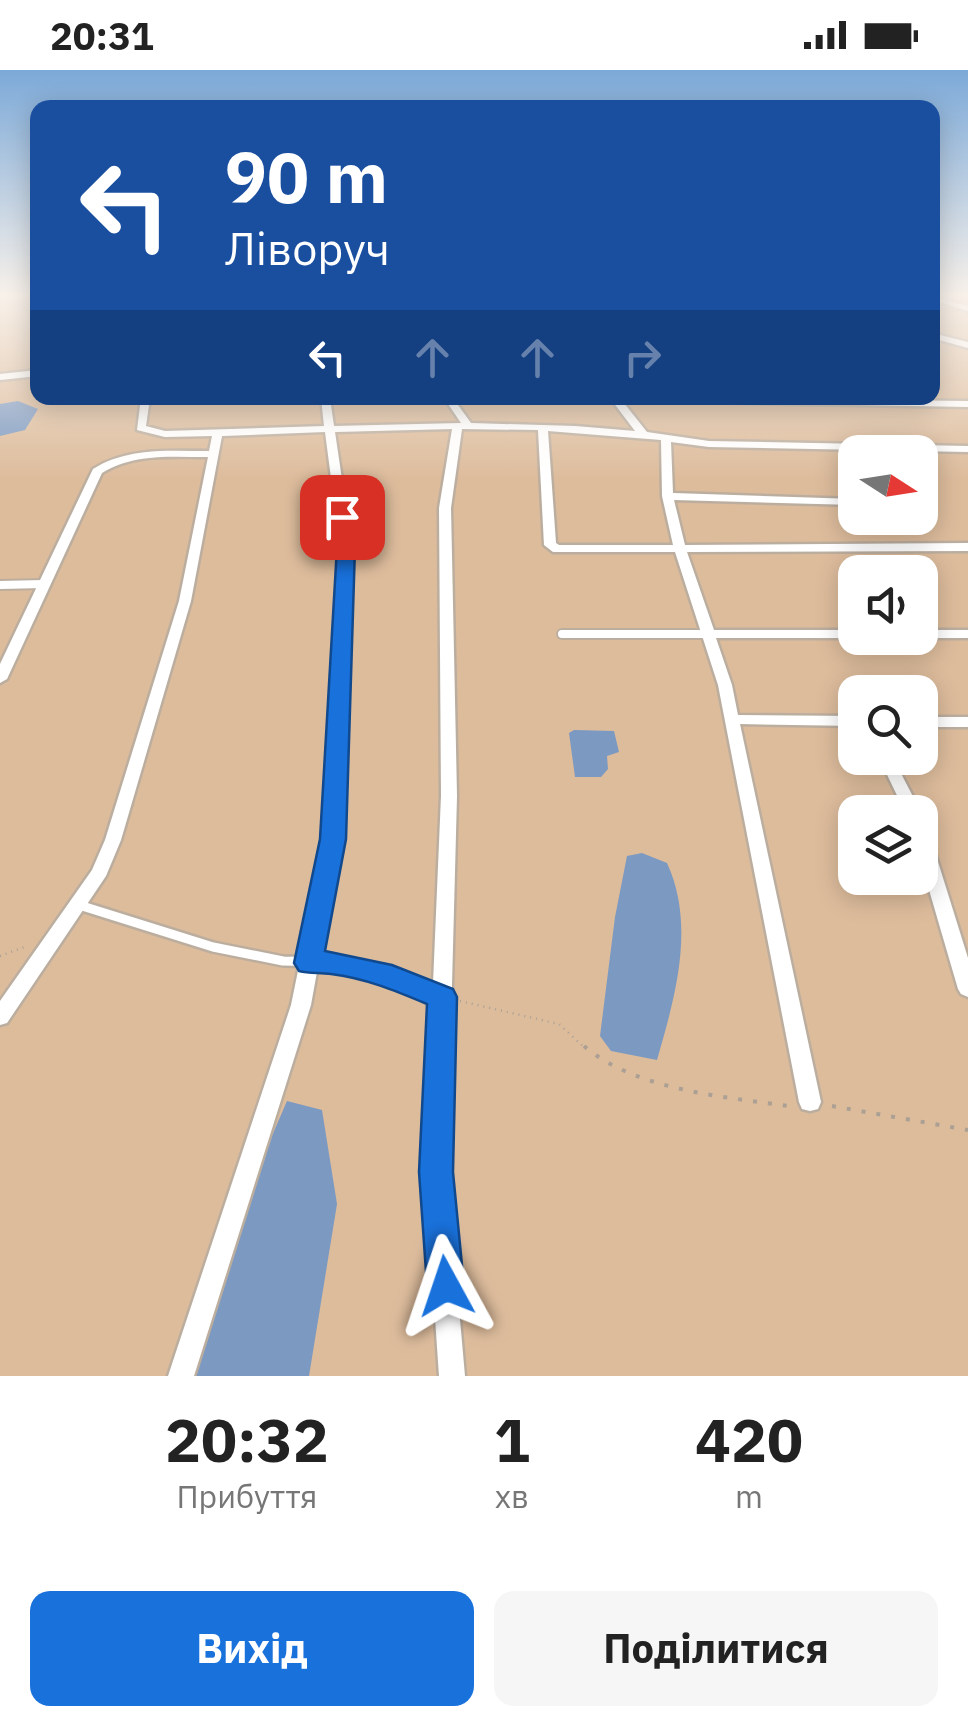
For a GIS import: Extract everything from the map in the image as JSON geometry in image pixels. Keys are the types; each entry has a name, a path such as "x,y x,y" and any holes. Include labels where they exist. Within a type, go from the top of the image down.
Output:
{"street":[{"path":"0,377 30,374"},
{"path":"940,403 968,404"},
{"path":"144,405 141,428 165,434 329,427 463,427 643,434 709,444 968,449"},
{"path":"182,1376 295,1024 333,839 346,547 326,405"},
{"path":"452,405 463,427 445,508 449,796 436,1172 452,1376"},
{"path":"620,405 643,434"},
{"path":"544,430 550,545 570,551 968,547"},
{"path":"0,1018 100,872 185,601 218,432"},
{"path":"666,436 668,496 680,548 725,685 810,1102"},
{"path":"0,679 7,648 44,584 102,466 131,458 212,454"},
{"path":"668,496 838,501"},
{"path":"707,634 838,634"},
{"path":"938,634 968,634"},
{"path":"732,719 838,721"},
{"path":"938,722 968,722"},
{"path":"938,890 968,989"}],"lane":[{"path":"0,585 44,584"},
{"path":"562,634 707,634"},
{"path":"75,904 212,947 309,963 329,962 392,977 442,997"}],"path":[{"path":"442,997 559,1024 589,1051 616,1066 687,1091 788,1106 810,1102 968,1130"}],"shaded area":[{"path":"0,357 30,357 30,405 940,405 940,357 968,357 968,1376 0,1376"}],"water":[{"path":"18,401 38,409 25,430 0,436 0,404"},
{"path":"614,731 619,752 607,756 608,769 601,777 575,777 569,733"},
{"path":"642,853 667,863 680,911 680,962 657,1060 611,1051 600,1036 627,856"},
{"path":"287,1101 322,1110 337,1204 309,1376 190,1376 264,1154"}],"route":[{"path":"342,517 346,547 333,839 309,963 329,962 392,977 442,997 436,1172 446,1286"}]}
